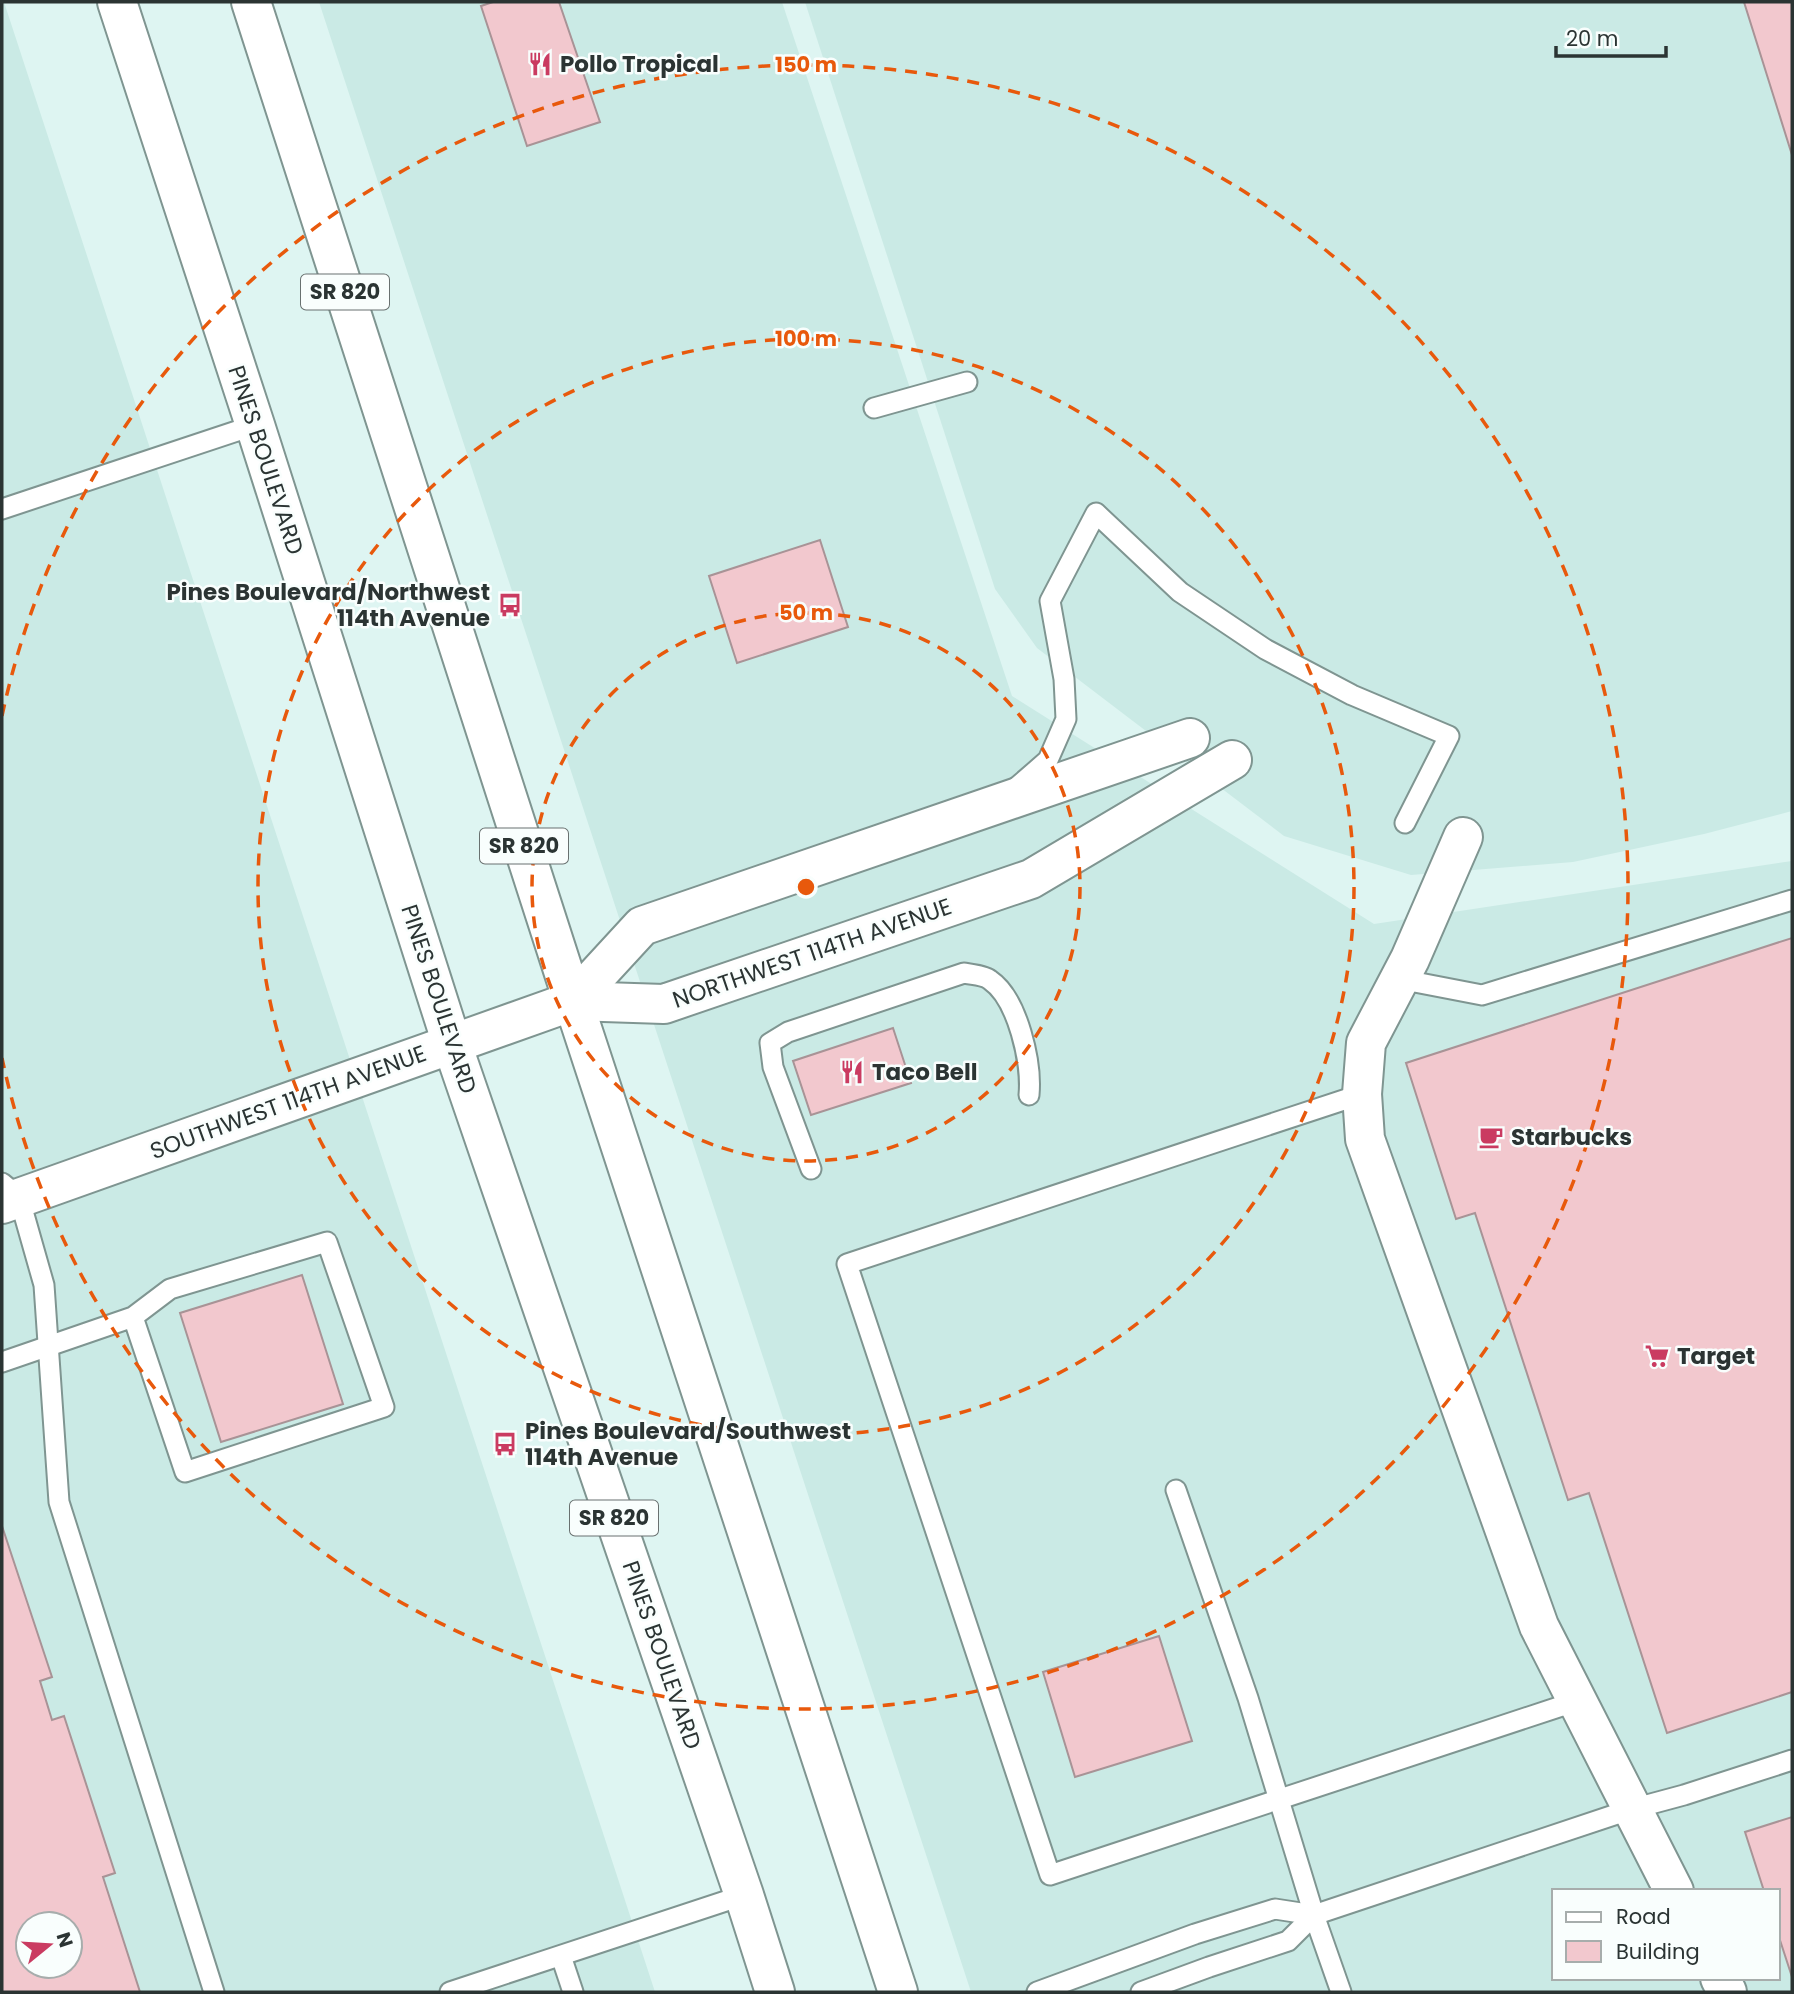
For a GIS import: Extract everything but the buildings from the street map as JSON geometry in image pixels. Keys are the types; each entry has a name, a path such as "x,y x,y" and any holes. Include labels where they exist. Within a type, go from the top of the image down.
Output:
{"main road":[{"name":"PINES BOULEVARD","path":"117,2 452,1044 775,1992"},
{"name":"SR 820","path":"251,2 573,1001 898,1992"},
{"path":"573,1001 642,926 1190,738"},
{"name":"NORTHWEST 114TH AVENUE","path":"573,1001 664,1004 1031,878 1232,760"},
{"path":"1464,837 1399,979 1366,1043 1362,1094 1364,1139 1539,1626 1673,1889"},
{"name":"SOUTHWEST 114TH AVENUE","path":"8,1195 573,1001"}],"lane":[{"path":"874,408 967,382"},
{"path":"2,509 255,425"},
{"path":"998,804 1048,760 1066,719 1064,679 1050,601 1096,513 1180,592 1265,649 1352,695 1449,736 1405,823"},
{"path":"1399,979 1482,995 1792,900"},
{"path":"811,1169 773,1067 770,1043 788,1032 964,973 988,978 1004,993 1018,1023 1031,1076 1029,1095"},
{"path":"1362,1094 847,1264 1050,1875 1577,1701"},
{"path":"8,1195 44,1285 59,1502 214,1992"},
{"path":"2,1362 133,1317 170,1289 327,1242 384,1407 185,1472 133,1317"},
{"path":"1176,1490 1248,1698 1314,1915 1341,1992"},
{"path":"1141,1992 1288,1941 1314,1915 1632,1809 1792,1760"},
{"path":"450,1992 744,1895"},
{"path":"1037,1992 1195,1934 1275,1909 1314,1915"},
{"path":"561,1956 573,1992"}],"shaded area":[{"path":"2,2 4,2 655,1992 2,1992"},
{"path":"319,2 782,2 1012,696 1374,924 1792,861 1792,1992 971,1992"},
{"path":"805,2 1792,2 1792,811 1704,834 1573,862 1411,875 1284,836 1037,648 995,589"}],"place":[{"name":"Pollo Tropical","path":"540,64"},
{"name":"Pines Boulevard/Northwest 114th Avenue","path":"510,605"},
{"name":"Taco Bell","path":"852,1072"},
{"name":"Starbucks","path":"1491,1137"},
{"name":"Target","path":"1657,1356"},
{"name":"Pines Boulevard/Southwest 114th Avenue","path":"505,1444"}]}
